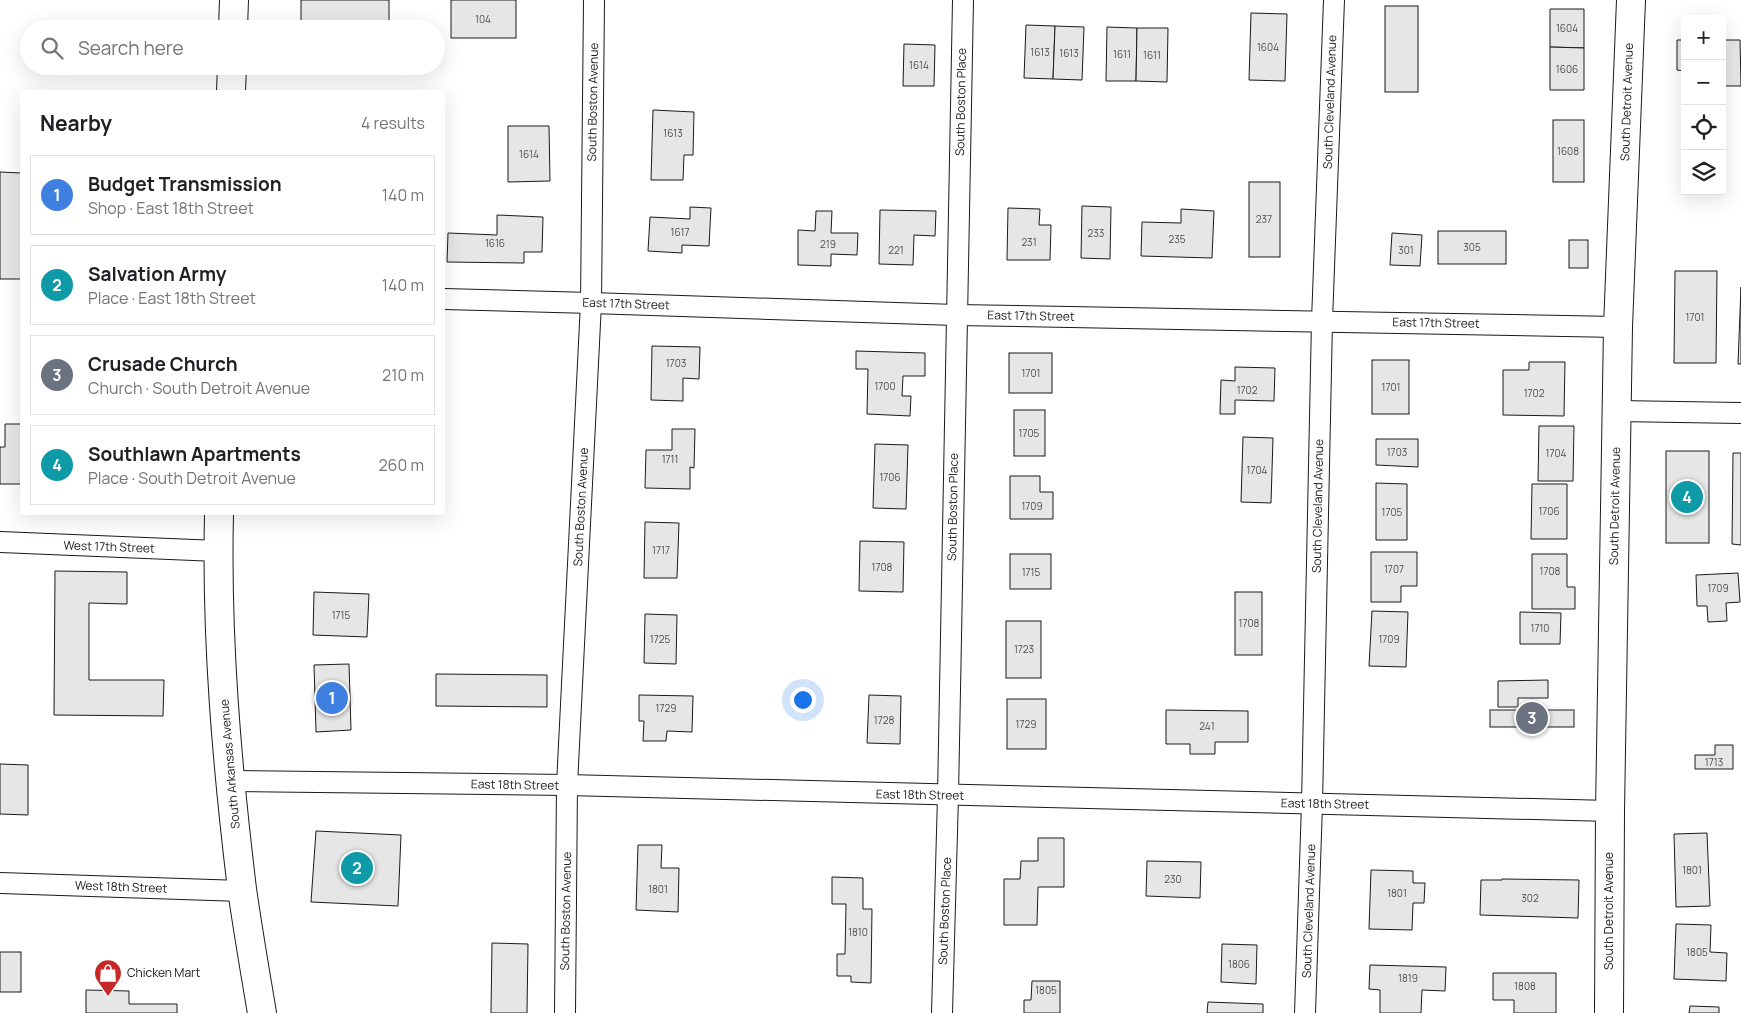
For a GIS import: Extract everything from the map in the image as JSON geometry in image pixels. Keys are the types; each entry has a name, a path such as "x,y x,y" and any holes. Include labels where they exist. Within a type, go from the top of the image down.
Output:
{"main road":[{"path":"233,20 234,0"},
{"name":"South Detroit Avenue","path":"1609,1013 1610,811 1618,327 1631,0"},
{"path":"231,90 232,75"},
{"name":"South Arkansas Avenue","path":"219,515 218,551 222,670 230,781 242,891 262,1013"}],"street":[{"name":"South Boston Avenue","path":"565,1013 567,785 591,303 594,0"},
{"name":"South Boston Place","path":"942,1013 948,796 963,0"},
{"name":"South Cleveland Avenue","path":"1305,1013 1312,804 1322,321 1334,0"},
{"name":"East 17th Street","path":"445,300 956,315 1618,327"},
{"path":"1617,411 1741,413"},
{"name":"West 17th Street","path":"0,542 218,551"},
{"name":"East 18th Street","path":"230,781 567,785 948,796 1610,811"},
{"name":"West 18th Street","path":"0,883 242,891"}],"building":[{"path":"301,0 389,0 389,20 301,20"},
{"path":"451,0 516,0 516,38 451,38"},
{"path":"1385,6 1418,6 1418,92 1385,92"},
{"path":"1550,9 1584,9 1584,48 1550,47"},
{"path":"1251,13 1287,14 1285,81 1249,80"},
{"path":"1026,25 1055,26 1053,79 1024,78"},
{"path":"1055,26 1084,27 1082,80 1053,79"},
{"path":"1107,27 1137,28 1136,81 1106,81"},
{"path":"1137,28 1168,28 1167,82 1136,81"},
{"path":"1677,40 1681,40 1681,70 1677,70"},
{"path":"1726,40 1740,40 1741,86 1726,86"},
{"path":"904,44 935,45 934,86 903,86"},
{"path":"1550,47 1584,48 1584,90 1550,90"},
{"path":"653,110 694,112 693,155 684,155 683,180 651,180"},
{"path":"1553,120 1584,120 1584,182 1553,182"},
{"path":"508,126 549,126 550,181 508,182"},
{"path":"0,172 20,173 20,279 0,279"},
{"path":"1249,182 1280,182 1280,257 1249,257"},
{"path":"1082,206 1111,207 1110,259 1081,258"},
{"path":"690,207 711,208 709,246 682,245 682,253 648,251 650,217 690,219"},
{"path":"1008,208 1040,209 1039,225 1051,225 1050,260 1007,260"},
{"path":"1181,209 1214,211 1212,258 1141,256 1142,222 1181,223"},
{"path":"880,210 936,211 935,236 914,235 913,265 879,264"},
{"path":"816,211 832,211 831,233 858,233 857,255 831,254 831,266 798,265 798,230 815,231"},
{"path":"497,215 543,217 542,252 524,252 524,263 447,262 448,233 497,235"},
{"path":"1438,231 1506,231 1506,264 1438,264"},
{"path":"1392,233 1422,235 1420,266 1390,265"},
{"path":"1569,240 1588,240 1588,268 1569,268"},
{"path":"1675,271 1717,271 1716,363 1674,363"},
{"path":"1741,287 1741,364 1738,364"},
{"path":"652,346 700,347 699,379 683,378 683,401 651,400"},
{"path":"856,351 925,353 925,376 903,376 902,396 911,396 910,416 867,414 868,369 856,369"},
{"path":"1009,353 1052,353 1052,393 1009,393"},
{"path":"1372,360 1409,360 1409,414 1372,414"},
{"path":"1529,362 1565,362 1564,416 1503,415 1503,370 1529,370"},
{"path":"1235,367 1275,368 1274,401 1235,400 1235,414 1220,414 1221,380 1235,381"},
{"path":"1014,410 1045,410 1045,456 1014,456"},
{"path":"5,424 20,424 20,484 0,484 0,447 5,447"},
{"path":"1539,426 1574,426 1573,481 1538,481"},
{"path":"672,429 695,429 694,468 690,467 690,489 645,488 646,450 672,450"},
{"path":"1243,437 1273,438 1271,503 1241,502"},
{"path":"1376,439 1418,439 1418,467 1376,465"},
{"path":"875,444 908,445 906,509 873,508"},
{"path":"1666,451 1709,451 1709,543 1666,543"},
{"path":"1733,453 1741,453 1741,545 1732,544"},
{"path":"1010,476 1040,476 1040,492 1053,492 1053,519 1010,519"},
{"path":"1376,483 1407,484 1407,540 1376,540"},
{"path":"1532,484 1567,484 1567,539 1531,539"},
{"path":"645,522 679,523 677,578 644,578"},
{"path":"860,541 904,542 903,592 859,591"},
{"path":"1371,552 1417,552 1417,586 1401,586 1401,602 1371,602"},
{"path":"1010,554 1051,554 1051,589 1010,589"},
{"path":"1532,554 1567,554 1567,587 1575,587 1575,609 1532,609"},
{"path":"55,571 127,572 127,604 89,603 89,680 164,680 163,716 54,715"},
{"path":"1738,573 1740,602 1726,603 1727,621 1708,622 1707,606 1697,606 1696,575"},
{"path":"314,592 369,594 367,637 313,635"},
{"path":"1235,592 1262,592 1262,655 1235,655"},
{"path":"1372,611 1408,612 1406,667 1369,666"},
{"path":"1520,612 1561,613 1560,644 1520,644"},
{"path":"645,614 677,615 676,664 644,663"},
{"path":"1006,621 1041,621 1041,678 1006,678"},
{"path":"349,664 351,730 316,732 314,665"},
{"path":"436,674 547,675 547,707 436,706"},
{"path":"1548,680 1548,698 1518,698 1518,707 1498,707 1498,681"},
{"path":"639,695 693,696 692,732 667,731 666,741 643,741 644,721 639,721"},
{"path":"869,695 901,696 900,744 867,743"},
{"path":"1007,699 1046,699 1046,749 1007,749"},
{"path":"1166,710 1248,711 1248,742 1215,742 1215,754 1190,754 1190,744 1166,744"},
{"path":"1490,710 1574,710 1574,727 1490,727"},
{"path":"1715,745 1733,745 1733,769 1695,769 1695,755 1715,755"},
{"path":"0,764 28,765 28,815 0,814"},
{"path":"316,831 401,835 398,906 311,902"},
{"path":"1707,833 1710,906 1676,907 1674,834"},
{"path":"1038,838 1064,838 1064,887 1038,887 1037,925 1004,925 1004,879 1020,879 1021,861 1038,861"},
{"path":"638,845 662,845 661,868 679,868 678,912 636,910"},
{"path":"1147,861 1201,862 1200,898 1146,896"},
{"path":"1371,870 1413,871 1413,883 1425,883 1424,903 1413,903 1412,930 1369,929"},
{"path":"832,877 863,878 863,909 872,909 871,983 851,982 851,976 837,976 837,954 845,954 846,904 832,904"},
{"path":"1481,880 1579,880 1578,918 1480,915"},
{"path":"1676,924 1711,925 1710,952 1727,953 1726,981 1674,979"},
{"path":"492,943 528,944 527,1013 491,1013"},
{"path":"1222,944 1257,945 1256,984 1221,982"},
{"path":"0,952 21,952 21,992 0,992"},
{"path":"1370,965 1446,967 1445,991 1422,990 1421,1013 1380,1013 1380,990 1369,989"},
{"path":"1493,973 1556,973 1556,1013 1514,1013 1514,1000 1493,1000"},
{"path":"1032,981 1060,981 1060,1013 1024,1013 1024,1000 1031,1000"},
{"name":"Chicken Mart","path":"86,990 129,991 129,1004 177,1004 177,1013 86,1013"},
{"path":"1208,1002 1263,1004 1263,1013 1207,1013"},
{"path":"1690,1006 1719,1007 1719,1013 1689,1013"}],"place":[{"name":"Southlawn Apartments","path":"1687,497"},
{"name":"Budget Transmission","path":"332,698"},
{"name":"Crusade Church","path":"1532,718"},
{"name":"Salvation Army","path":"357,868"},
{"name":"Chicken Mart","path":"108,997"}]}
